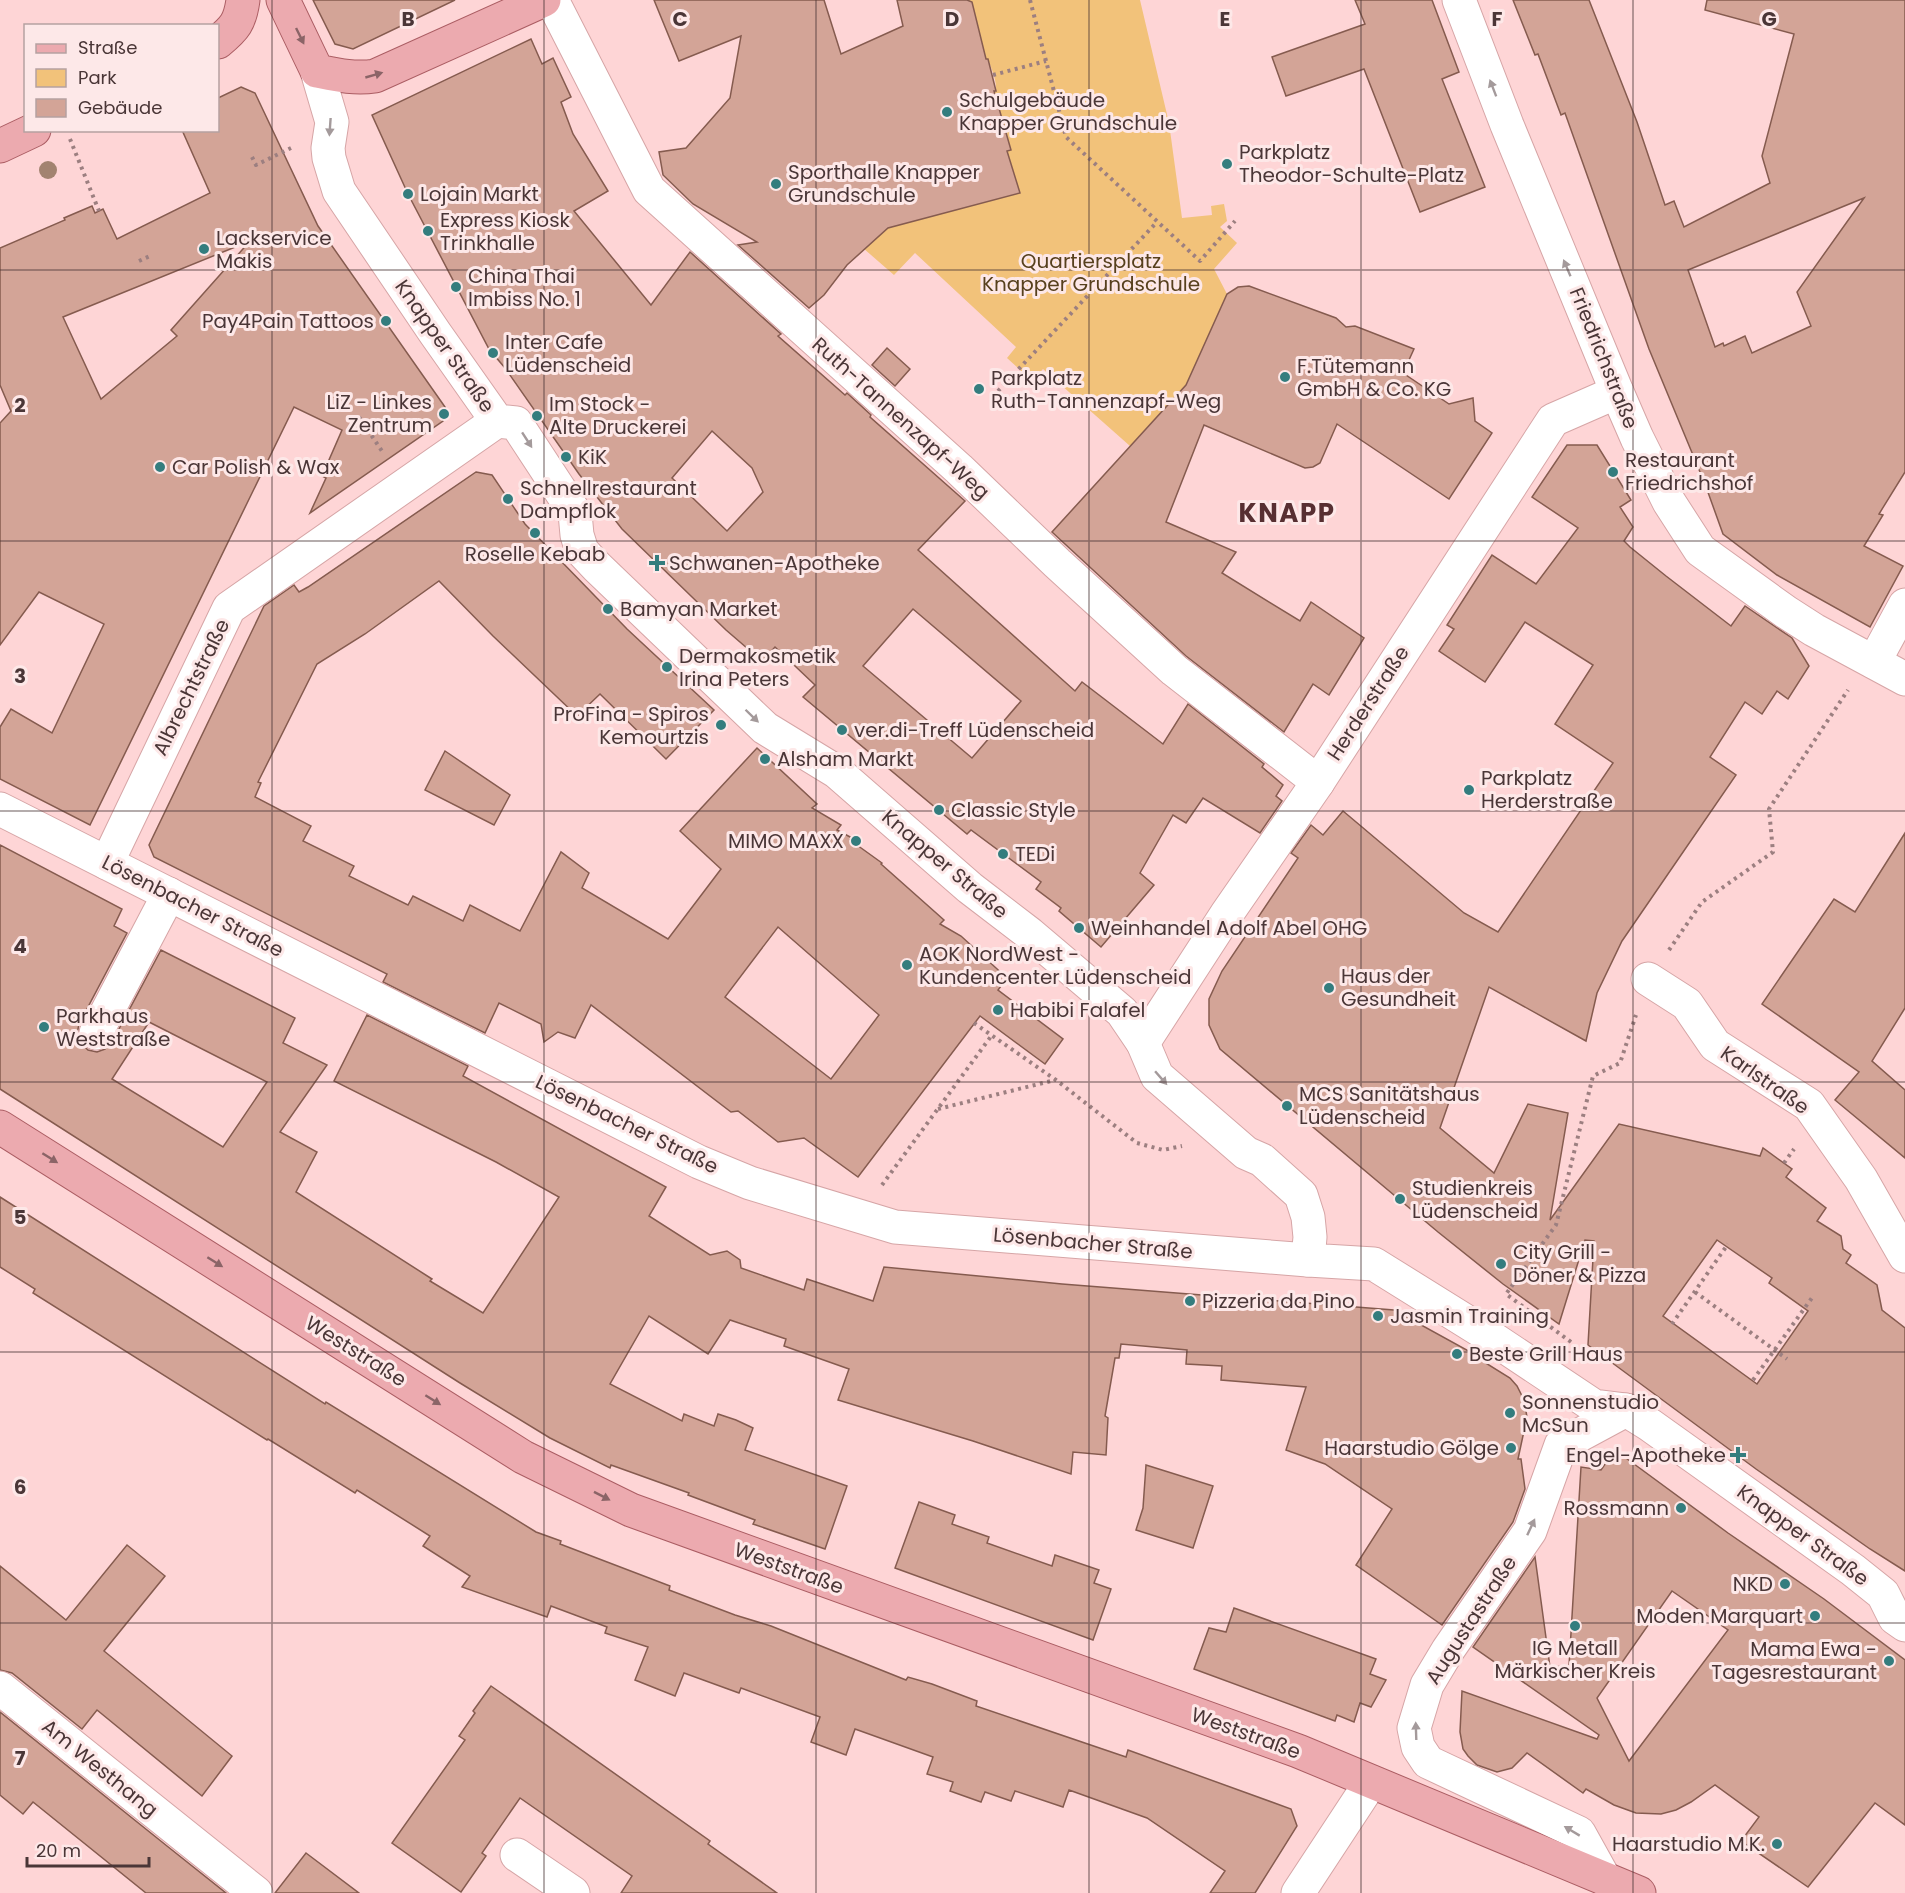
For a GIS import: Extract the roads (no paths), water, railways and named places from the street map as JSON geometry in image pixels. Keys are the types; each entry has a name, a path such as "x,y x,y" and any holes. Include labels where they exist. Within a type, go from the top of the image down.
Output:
{"main road":[{"path":"219,41 232,30 240,18 243,0"},
{"name":"Knapper Straße","path":"282,0 317,71"},
{"path":"317,71 350,78 375,76 544,0"},
{"path":"0,146 29,132"},
{"name":"Weststraße","path":"0,1127 523,1457 631,1510 1298,1751 1637,1893"}],"street":[{"name":"Ruth-Tannenzapf-Weg","path":"552,0 649,190 959,469 1174,670 1318,782"},
{"name":"Friedrichstraße","path":"1459,0 1507,125 1637,438 1669,502 1700,550 1786,612 1905,679"},
{"name":"Knapper Straße","path":"317,71 332,122 328,158 339,190 497,421 516,423 575,513 577,535 582,551 662,630 765,728 837,772 970,888 1030,934 1122,1012 1143,1043 1157,1076 1246,1153 1262,1160 1301,1195 1308,1216 1310,1237 1308,1260 1374,1264 1480,1330 1594,1406 1626,1410 1853,1570 1883,1594 1895,1618 1905,1625"},
{"name":"Herderstraße","path":"1143,1043 1226,915 1318,782 1553,420 1617,392"},
{"name":"Albrechtstraße","path":"107,863 229,608 497,421"},
{"path":"1874,662 1905,605"},
{"name":"Lösenbacher Straße","path":"0,809 699,1162 750,1183 894,1227 1308,1260"},
{"path":"87,1027 97,995 126,976 169,894"},
{"name":"Karlstraße","path":"1648,979 1687,1004 1715,1045 1809,1105 1861,1179 1905,1256"},
{"name":"Augustastraße","path":"1604,1878 1579,1833 1428,1762 1418,1747 1414,1728 1432,1676 1530,1531 1561,1445 1626,1410"},
{"name":"Am Westhang","path":"0,1688 256,1893"},
{"path":"1298,1893 1371,1782"},
{"path":"517,1855 573,1893"}],"place":[{"name":"Schulgebäude Knapper Grundschule","path":"947,112"},
{"name":"Parkplatz Theodor-Schulte-Platz","path":"1227,164"},
{"name":"Sporthalle Knapper Grundschule","path":"776,184"},
{"name":"Lojain Markt","path":"408,194"},
{"name":"Express Kiosk Trinkhalle","path":"428,231"},
{"name":"Lackservice Makis","path":"204,249"},
{"name":"China Thai Imbiss No. 1","path":"456,287"},
{"name":"Pay4Pain Tattoos","path":"386,321"},
{"name":"Inter Cafe Lüdenscheid","path":"493,353"},
{"name":"F.Tütemann GmbH & Co. KG","path":"1285,377"},
{"name":"Parkplatz Ruth-Tannenzapf-Weg","path":"979,389"},
{"name":"LiZ - Linkes Zentrum","path":"444,414"},
{"name":"Im Stock - Alte Druckerei","path":"537,416"},
{"name":"KiK","path":"566,457"},
{"name":"Car Polish & Wax","path":"160,467"},
{"name":"Restaurant Friedrichshof","path":"1613,472"},
{"name":"Schnellrestaurant Dampflok","path":"508,499"},
{"name":"Roselle Kebab","path":"535,533"},
{"name":"Schwanen-Apotheke","path":"657,563"},
{"name":"Bamyan Market","path":"608,609"},
{"name":"Dermakosmetik Irina Peters","path":"667,667"},
{"name":"ProFina - Spiros Kemourtzis","path":"721,725"},
{"name":"ver.di-Treff Lüdenscheid","path":"842,730"},
{"name":"Alsham Markt","path":"765,759"},
{"name":"Parkplatz Herderstraße","path":"1469,790"},
{"name":"Classic Style","path":"939,810"},
{"name":"MIMO MAXX","path":"856,841"},
{"name":"TEDi","path":"1003,854"},
{"name":"Weinhandel Adolf Abel OHG","path":"1079,928"},
{"name":"AOK NordWest - Kundencenter Lüdenscheid","path":"907,965"},
{"name":"Haus der Gesundheit","path":"1329,988"},
{"name":"Habibi Falafel","path":"998,1010"},
{"name":"Parkhaus Weststraße","path":"44,1027"},
{"name":"MCS Sanitätshaus Lüdenscheid","path":"1287,1106"},
{"name":"Studienkreis Lüdenscheid","path":"1400,1199"},
{"name":"City Grill - Döner & Pizza","path":"1501,1264"},
{"name":"Pizzeria da Pino","path":"1190,1301"},
{"name":"Jasmin Training","path":"1378,1316"},
{"name":"Beste Grill Haus","path":"1457,1354"},
{"name":"Sonnenstudio McSun","path":"1510,1413"},
{"name":"Haarstudio Gölge","path":"1511,1448"},
{"name":"Engel-Apotheke","path":"1738,1455"},
{"name":"Rossmann","path":"1681,1508"},
{"name":"NKD","path":"1785,1584"},
{"name":"Moden Marquart","path":"1815,1616"},
{"name":"IG Metall Märkischer Kreis","path":"1575,1626"},
{"name":"Mama Ewa - Tagesrestaurant","path":"1889,1661"},
{"name":"Haarstudio M.K.","path":"1777,1844"}],"district":[{"name":"KNAPP","path":"1287,513"}],"park label":[{"name":"Quartiersplatz Knapper Grundschule","path":"1091,272"}]}
